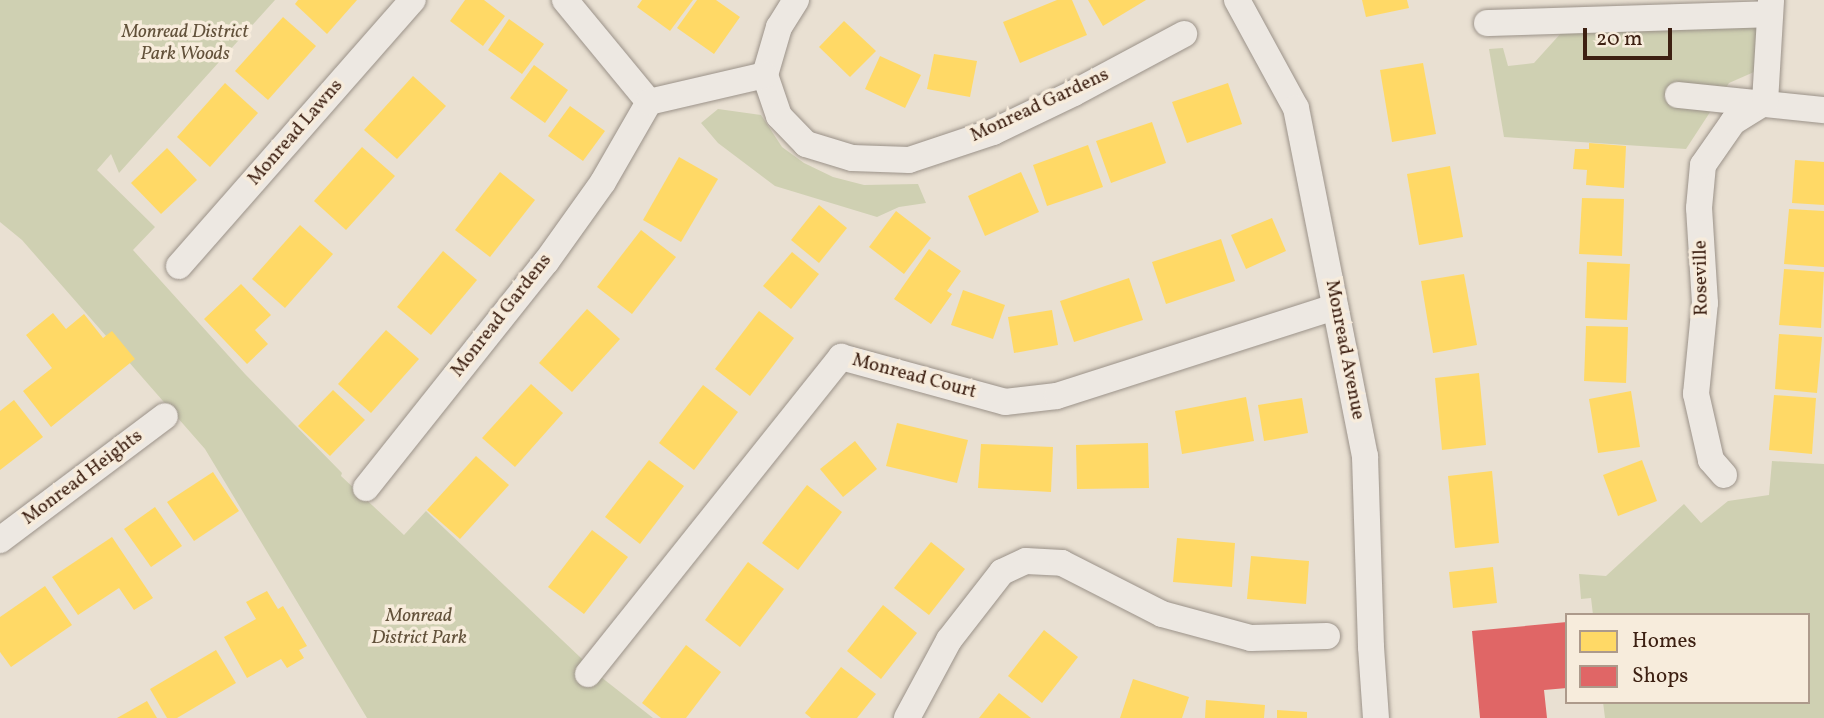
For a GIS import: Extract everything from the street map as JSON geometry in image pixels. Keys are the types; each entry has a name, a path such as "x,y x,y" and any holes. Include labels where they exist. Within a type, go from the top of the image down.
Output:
{"street":[{"name":"Monread Lawns","path":"178,266 413,0"},
{"path":"565,0 649,102 765,75 779,27 796,0"},
{"name":"Monread Avenue","path":"1237,0 1296,108 1365,456 1371,648 1377,718"},
{"path":"1487,23 1770,7 1765,102"},
{"name":"Monread Gardens","path":"765,75 779,116 806,144 852,158 909,160 993,131 1074,93 1184,34"},
{"path":"1678,94 1824,110"},
{"name":"Monread Gardens","path":"366,488 546,262 603,182 649,102"},
{"name":"Roseville","path":"1724,475 1711,460 1696,394 1705,303 1699,208 1703,165 1733,122 1765,102"},
{"name":"Monread Court","path":"588,674 841,357 1005,402 1057,396 1335,307"},
{"name":"Monread Heights","path":"0,540 165,416"},
{"path":"907,718 949,640 1002,572 1026,561 1062,563 1162,614 1251,638 1327,636"}],"green space":[{"name":"Monread District Park","path":"0,0 275,0 119,173 111,154 97,170 155,227 133,250 245,374 342,473 341,476 404,535 426,511 601,677 653,718 367,718 205,449 22,240 0,222"},
{"path":"1759,26 1754,72 1729,83 1686,149 1504,137 1489,49 1503,48 1508,66 1534,63 1562,32"},
{"path":"718,109 761,115 782,147 804,163 833,177 864,185 918,184 926,203 899,207 877,217 775,186 718,143 701,123"},
{"path":"1772,461 1824,464 1824,718 1605,718 1603,704 1810,704 1810,613 1593,613 1591,598 1581,599 1579,574 1606,576 1684,504 1701,523 1728,501 1769,495"}],"building: Homes":[{"path":"298,0 357,0 327,34 295,4"},
{"path":"465,0 484,0 505,16 483,46 450,21"},
{"path":"642,0 693,0 670,31 637,7"},
{"path":"697,0 716,0 740,17 714,54 677,28"},
{"path":"1057,0 1072,0 1087,35 1020,63 1003,22"},
{"path":"1088,0 1146,0 1103,26"},
{"path":"1362,0 1407,0 1409,8 1366,17"},
{"path":"283,17 316,46 268,100 235,71"},
{"path":"509,19 544,44 522,74 488,50"},
{"path":"844,21 876,51 850,77 819,47"},
{"path":"934,54 977,61 970,97 927,89"},
{"path":"880,56 921,75 905,108 865,89"},
{"path":"1423,63 1436,134 1392,142 1380,70"},
{"path":"534,65 568,90 545,123 510,98"},
{"path":"413,76 446,106 397,159 364,130"},
{"path":"225,83 258,113 210,167 177,137"},
{"path":"1228,83 1242,124 1187,143 1172,102"},
{"path":"570,106 605,131 583,161 548,136"},
{"path":"1152,122 1166,163 1111,183 1096,141"},
{"path":"1589,143 1626,146 1624,188 1586,185 1587,170 1573,169 1575,149 1589,149"},
{"path":"1088,145 1103,187 1047,206 1033,165"},
{"path":"362,147 395,176 346,230 314,201"},
{"path":"167,148 197,180 161,214 131,183"},
{"path":"679,157 718,179 681,242 643,220"},
{"path":"1795,160 1824,162 1824,205 1792,203"},
{"path":"1450,166 1463,237 1419,245 1407,174"},
{"path":"500,172 535,200 490,257 455,230"},
{"path":"1021,172 1039,212 985,236 968,196"},
{"path":"1582,198 1624,199 1622,256 1579,254"},
{"path":"819,205 847,228 819,263 791,240"},
{"path":"1789,209 1824,211 1824,267 1784,264"},
{"path":"896,211 931,238 904,274 869,247"},
{"path":"1272,218 1286,251 1246,269 1231,235"},
{"path":"300,225 333,254 285,308 252,279"},
{"path":"641,230 676,257 632,314 597,287"},
{"path":"1221,239 1235,281 1166,304 1152,262"},
{"path":"929,249 961,271 947,291 952,294 931,324 894,299"},
{"path":"443,251 477,280 431,335 397,307"},
{"path":"792,252 819,274 791,309 763,286"},
{"path":"1587,262 1630,264 1627,320 1585,318"},
{"path":"1784,269 1824,272 1821,328 1779,325"},
{"path":"1464,274 1477,345 1433,353 1421,281"},
{"path":"1129,278 1143,320 1074,342 1060,301"},
{"path":"241,284 271,315 255,330 268,344 247,364 204,319"},
{"path":"963,290 1005,305 993,339 951,325"},
{"path":"587,309 620,339 572,392 539,363"},
{"path":"1052,310 1058,345 1014,353 1008,317"},
{"path":"759,311 794,338 750,396 715,369"},
{"path":"53,313 66,329 84,314 103,338 112,331 135,359 51,427 23,391 52,368 26,335"},
{"path":"1586,326 1628,327 1626,383 1584,381"},
{"path":"386,330 419,359 371,413 338,384"},
{"path":"1779,334 1822,337 1817,393 1775,389"},
{"path":"1479,373 1486,445 1442,450 1435,378"},
{"path":"531,384 563,413 515,467 482,438"},
{"path":"703,385 738,412 694,470 659,443"},
{"path":"333,390 365,420 330,456 298,426"},
{"path":"1631,391 1640,447 1598,453 1589,399"},
{"path":"1774,395 1816,398 1812,454 1769,450"},
{"path":"1246,397 1254,441 1182,454 1175,411"},
{"path":"1302,398 1308,433 1264,441 1258,405"},
{"path":"14,400 43,437 0,470 0,411"},
{"path":"897,423 968,440 957,483 886,466"},
{"path":"855,441 877,469 843,497 820,469"},
{"path":"1148,443 1149,488 1077,489 1076,445"},
{"path":"981,444 1053,447 1051,492 978,488"},
{"path":"476,456 509,485 460,539 427,510"},
{"path":"649,460 684,486 640,544 605,517"},
{"path":"1642,460 1657,501 1618,516 1603,475"},
{"path":"1492,471 1499,543 1455,548 1448,476"},
{"path":"213,472 239,511 194,541 167,502"},
{"path":"807,485 842,512 798,570 762,543"},
{"path":"155,507 182,546 151,567 124,529"},
{"path":"592,530 628,557 584,614 548,587"},
{"path":"112,537 153,598 134,610 119,588 78,615 52,577"},
{"path":"1177,538 1235,543 1232,587 1173,582"},
{"path":"931,542 965,569 929,615 894,588"},
{"path":"1251,556 1309,561 1306,604 1247,599"},
{"path":"748,562 784,589 740,647 705,620"},
{"path":"1493,567 1497,603 1453,608 1449,572"},
{"path":"45,586 72,625 11,667 0,652 0,617"},
{"path":"267,591 278,609 283,606 307,646 299,650 304,658 287,668 281,659 247,678 224,637 256,619 246,602"},
{"path":"883,605 917,633 881,679 847,651"},
{"path":"1044,630 1078,657 1042,703 1008,676"},
{"path":"686,645 721,672 686,718 661,718 642,703"},
{"path":"216,650 236,683 177,718 167,718 150,689"},
{"path":"841,667 876,694 857,718 811,718 805,713"},
{"path":"1133,679 1189,697 1182,718 1120,718"},
{"path":"999,693 1031,718 979,718"},
{"path":"1206,700 1265,705 1264,718 1205,718"},
{"path":"147,701 157,718 117,718"},
{"path":"1277,710 1307,712 1307,718 1277,718"}],"building: Shops":[{"path":"1565,622 1565,688 1544,690 1547,718 1480,718 1472,631"}],"park label":[{"name":"Monread District Park Woods","path":"185,44"}]}
